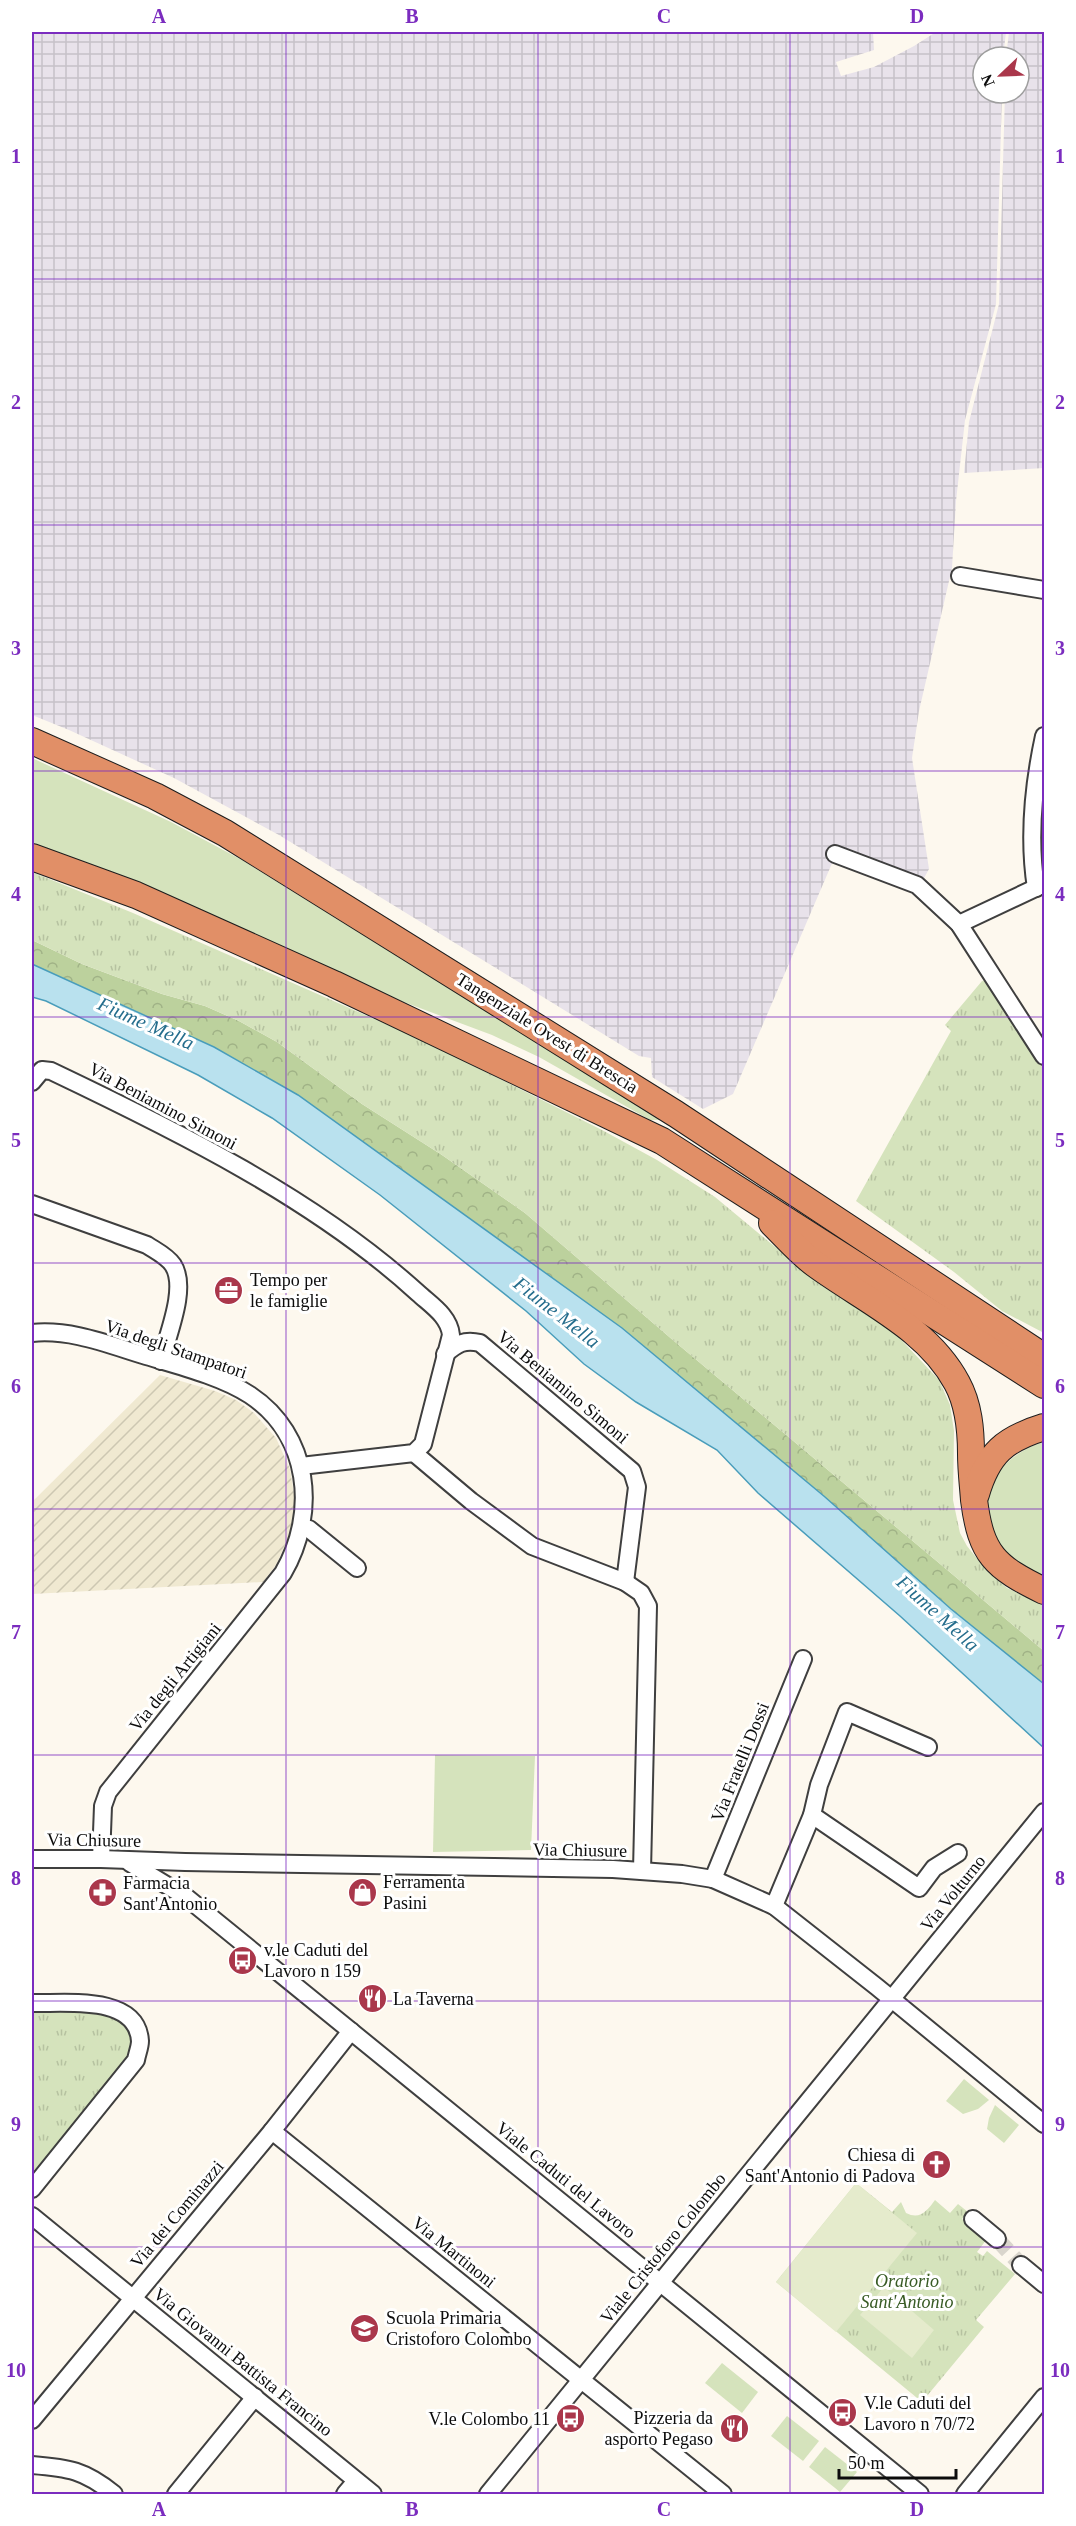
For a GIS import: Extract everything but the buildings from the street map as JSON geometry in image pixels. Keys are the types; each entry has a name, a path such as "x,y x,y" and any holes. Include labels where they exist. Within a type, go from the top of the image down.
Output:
{"highway":[{"name":"Tangenziale Ovest di Brescia","path":"32,741 155,796 225,833 676,1114 1044,1357"},
{"name":"Tangenziale Ovest di Brescia","path":"32,857 136,895 334,984 662,1141 1044,1385"},
{"path":"731,1183 813,1262 917,1335 944,1362 958,1384 969,1415 971,1476 981,1539 991,1556 1005,1568 1044,1591"},
{"path":"974,1500 984,1471 996,1452 1009,1442 1044,1427"}],"street":[{"path":"960,576 1044,590"},
{"path":"959,924 1040,886 1031,856 1035,781 1044,736"},
{"path":"835,854 917,885 959,924 1044,1056"},
{"name":"Via Beniamino Simoni","path":"32,1082 42,1070 51,1071 187,1139 309,1209 397,1274 446,1319 451,1335 445,1354"},
{"path":"32,1204 147,1245 164,1255 173,1265 178,1276 179,1291 161,1361"},
{"name":"Via degli Stampatori","path":"32,1333 53,1332 78,1336 228,1384 258,1401 281,1425 293,1444 301,1466"},
{"name":"Via Beniamino Simoni","path":"445,1354 457,1344 469,1340 480,1343 632,1471 637,1486 625,1582"},
{"path":"301,1466 414,1454 423,1444 445,1354"},
{"path":"414,1454 471,1501 532,1546 625,1582 641,1593 648,1606 642,1871"},
{"name":"Via degli Artigiani","path":"101,1858 103,1806 108,1792 278,1581 293,1556 302,1527 305,1492 301,1466"},
{"path":"302,1527 309,1529 357,1568"},
{"name":"Via Fratelli Dossi","path":"713,1879 803,1659"},
{"path":"774,1906 812,1815 819,1785 847,1712 928,1747"},
{"name":"Via Volturno","path":"891,1998 1044,1812"},
{"path":"812,1815 919,1888 934,1868 958,1853"},
{"name":"Via Chiusure","path":"32,1859 101,1858 642,1871 713,1879 774,1906 891,1998 1044,2124"},
{"name":"Viale Caduti del Lavoro","path":"121,1859 139,1867 186,1897 920,2494"},
{"name":"Viale Caduti del Lavoro","path":"164,1861 172,1879 186,1897"},
{"name":"Viale Cristoforo Colombo","path":"488,2494 891,1998"},
{"path":"32,2003 107,2005 125,2014 136,2026 140,2042 136,2060 32,2189"},
{"name":"Via dei Cominazzi","path":"32,2420 351,2031"},
{"name":"Via Martinoni","path":"272,2130 723,2494"},
{"name":"Via Giovanni Battista Francino","path":"32,2216 373,2494"},
{"path":"973,2219 997,2239"},
{"path":"1022,2265 1044,2284"},
{"path":"176,2494 255,2397"},
{"path":"965,2494 1044,2397"},
{"path":"32,2465 78,2471 114,2494"},
{"path":"345,2494 357,2481"}],"shaded area":[{"path":"32,32 873,32 874,50 836,62 841,76 874,67 936,32 1006,32 1004,45 971,45 971,105 1002,105 996,304 965,420 956,501 952,568 919,711 912,758 929,869 923,880 839,847 733,1094 703,1109 652,1077 651,1058 639,1056 279,835 174,778 32,715"},
{"path":"1009,32 1044,32 1044,468 964,473 969,422 999,304 1005,105 1031,105 1031,45 1007,45"},
{"path":"160,1375 215,1391 236,1400 254,1413 276,1438 290,1469 295,1501 290,1534 276,1565 263,1582 32,1594 32,1502"}],"green space":[{"path":"32,758 171,822 242,860 661,1120 650,1120 539,1057 492,1035 385,995 135,884 32,844"},
{"path":"32,872 133,913 420,1039 602,1130 657,1160 715,1197 821,1285 893,1331 939,1380 950,1405 954,1431 953,1500 960,1533 967,1546 987,1571 1007,1588 1044,1605 1044,1651 525,1213 442,1155 362,1104 277,1042 205,1006 162,994 82,964 32,940"},
{"path":"32,940 82,964 162,994 205,1006 277,1042 362,1104 442,1155 525,1213 1044,1651 1044,1684 951,1609 825,1497 622,1328 214,1047 32,964"},
{"path":"989,980 1044,1066 1044,1333 1002,1311 954,1272 856,1201 951,1031 945,1025 982,981"},
{"path":"1044,1442 1044,1576 1020,1563 1003,1550 990,1528 986,1512 987,1497 1001,1469 1013,1457"},
{"path":"435,1755 535,1756 531,1850 433,1852"},
{"path":"32,2010 74,2010 107,2015 120,2020 129,2028 133,2040 128,2059 32,2178"},
{"path":"964,2079 989,2100 978,2109 963,2114 946,2101"},
{"path":"995,2105 1019,2125 1004,2143 987,2129"},
{"name":"Oratorio Sant'Antonio","path":"856,2183 892,2212 901,2202 906,2213 911,2215 919,2215 926,2211 935,2200 950,2213 958,2204 968,2212 962,2219 987,2239 977,2252 983,2256 987,2251 1015,2274 976,2320 984,2327 922,2402 776,2282"},
{"path":"856,2183 917,2233 836,2332 776,2282"},
{"path":"884,2287 934,2330 912,2358 860,2315"},
{"path":"722,2363 758,2392 742,2413 705,2383"},
{"path":"787,2416 819,2441 803,2461 771,2436"},
{"path":"825,2447 857,2472 840,2492 809,2467"}],"water":[{"name":"Fiume Mella","path":"32,964 214,1047 298,1095 622,1328 825,1497 951,1609 1044,1684 1044,1748 900,1616 758,1493 717,1450 636,1402 584,1364 526,1311 380,1195 272,1118 198,1075 46,1001 32,997"}],"tunnel":[{"path":"997,2239 1021,2265"}],"place":[{"name":"Tempo per le famiglie","path":"229,1290"},
{"name":"Ferramenta Pasini","path":"362,1892"},
{"name":"Farmacia Sant'Antonio","path":"102,1893"},
{"name":"v.le Caduti del Lavoro n 159","path":"243,1960"},
{"name":"La Taverna","path":"372,1999"},
{"name":"Chiesa di Sant'Antonio di Padova","path":"936,2165"},
{"name":"Scuola Primaria Cristoforo Colombo","path":"365,2328"},
{"name":"V.le Caduti del Lavoro n 70/72","path":"843,2413"},
{"name":"V.le Colombo 11","path":"571,2419"},
{"name":"Pizzeria da asporto Pegaso","path":"734,2428"}]}
